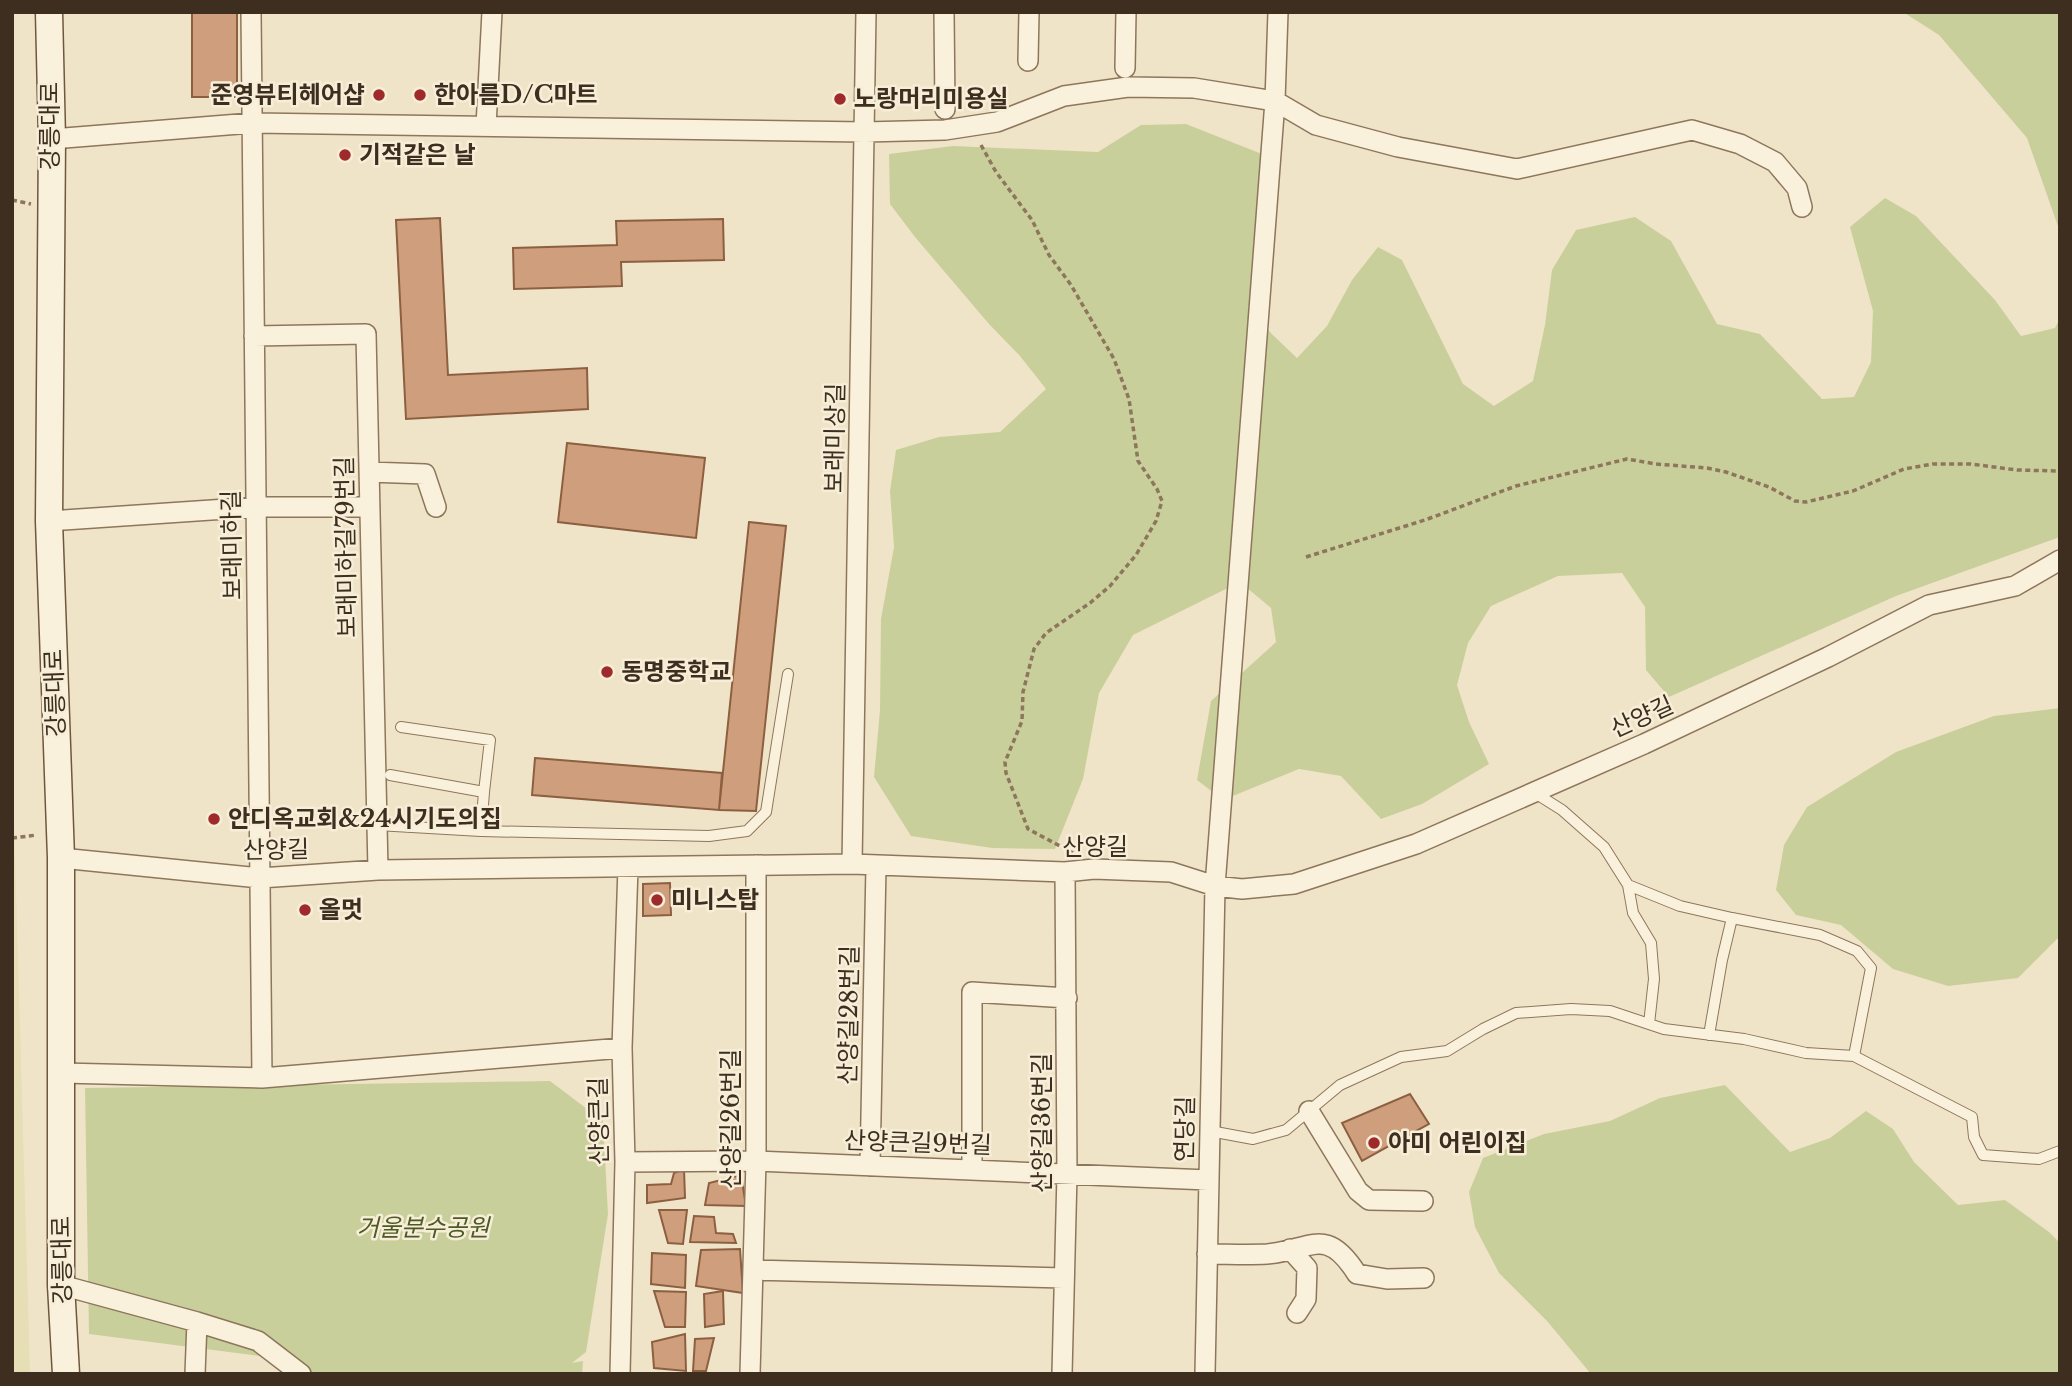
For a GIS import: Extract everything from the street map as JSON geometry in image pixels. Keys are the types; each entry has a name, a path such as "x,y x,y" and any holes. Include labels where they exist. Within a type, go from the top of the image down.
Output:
{"street":[{"name":"강릉대로","path":"48,12 52,139 49,521 61,858 61,1285 66,1374"},
{"name":"보래미하길","path":"251,12 262,1077"},
{"path":"486,126 492,12"},
{"name":"보래미상길","path":"852,864 866,12"},
{"path":"944,12 945,109"},
{"path":"1028,61 1029,12"},
{"path":"1125,68 1126,12"},
{"name":"연당길","path":"1205,1374 1215,886 1275,102 1279,12"},
{"path":"52,139 252,123 864,132 945,130 997,122 1064,96 1128,87 1194,88 1275,102 1316,125 1398,147 1517,169 1692,130 1740,144 1775,162 1797,188 1802,207"},
{"name":"보래미하길79번길","path":"254,336 366,334 377,870"},
{"path":"369,472 425,474 436,507"},
{"path":"49,521 256,507 370,507"},
{"name":"산양길","path":"61,858 260,878 377,870 852,864 1065,872 1094,869 1171,872 1215,886 1242,889 1294,884 1416,844 1668,733 1828,657 1928,605 2014,586 2060,560"},
{"name":"산양길26번길","path":"750,1374 756,1161 756,865"},
{"name":"산양길28번길","path":"870,1166 876,866"},
{"name":"산양큰길","path":"620,1374 625,1162 622,1048 628,867"},
{"name":"산양길36번길","path":"1062,1374 1067,1174 1065,872"},
{"path":"972,1170 972,992 1067,998"},
{"path":"62,1073 262,1077 622,1048"},
{"path":"1309,1111 1358,1191 1369,1200 1423,1201"},
{"name":"산양큰길9번길","path":"625,1162 756,1161 1208,1180"},
{"path":"1207,1254 1270,1254 1314,1242 1344,1253 1357,1274 1387,1279 1424,1278"},
{"path":"1290,1248 1307,1268 1306,1299 1297,1313"},
{"path":"753,1270 1064,1278"},
{"path":"61,1285 258,1341 301,1374"},
{"path":"195,1374 197,1322"}],"lane":[{"path":"377,825 481,831 709,836 747,831 766,812 788,674"},
{"path":"401,727 490,740 481,831"},
{"path":"390,775 484,792"},
{"path":"1532,792 1562,810 1604,847 1628,885 1633,913 1651,943 1654,979 1649,1024"},
{"path":"1628,885 1679,906 1819,934 1857,951 1871,968 1854,1055"},
{"path":"1709,1035 1732,918"},
{"path":"1209,1131 1253,1139 1286,1130 1340,1085 1401,1057 1447,1051 1483,1028 1516,1013 1571,1009 1611,1011 1664,1029 1744,1039 1806,1053 1854,1055 1972,1117 1974,1137 1983,1155 2039,1159 2060,1151"}],"path":[{"path":"974,125 996,172 1032,220 1049,255 1071,285 1114,359 1129,398 1138,461 1162,501 1156,521 1136,555 1110,586 1046,633 1034,649 1023,692 1022,721 1005,762 1006,774 1028,829 1060,844 1094,869"},
{"path":"1306,557 1425,520 1526,483 1627,459 1726,472 1769,487 1795,501 1806,502 1853,491 1904,469 1933,464 2060,471"}],"shaded area":[{"path":"12,752 30,1374 12,1374"}],"green space":[{"path":"1903,12 2060,12 2060,232 2027,138 1939,35"},
{"path":"1186,124 1267,156 1259,263 1249,312 1297,358 1327,326 1352,280 1378,247 1402,260 1463,384 1494,406 1533,381 1545,325 1552,270 1576,230 1635,217 1671,241 1717,324 1760,334 1822,399 1854,397 1871,362 1873,311 1850,227 1885,198 1916,216 1995,300 2021,336 2055,328 2060,318 2060,537 1896,596 1669,697 1646,670 1645,607 1622,573 1558,576 1491,606 1468,643 1457,685 1469,722 1489,764 1422,804 1381,819 1341,776 1299,769 1223,800 1197,780 1211,701 1276,642 1271,608 1240,582 1133,635 1099,693 1083,779 1055,849 992,848 911,836 874,777 880,710 881,619 894,547 890,491 896,450 939,437 1000,432 1046,389 915,237 890,204 889,154 953,146 1098,152 1141,125"},
{"path":"2060,708 2060,936 2018,978 1948,986 1893,969 1841,925 1796,915 1776,890 1784,845 1807,807 1896,752 1994,716"},
{"name":"거울분수공원","path":"550,1081 603,1121 608,1214 586,1352 572,1363 583,1361 582,1374 283,1374 260,1356 89,1334 85,1088"},
{"path":"1725,1085 1790,1152 1830,1138 1866,1111 1893,1129 1914,1162 1958,1205 2005,1200 2049,1232 2060,1243 2060,1374 1591,1374 1547,1321 1499,1273 1475,1227 1469,1192 1483,1158 1544,1134 1610,1121 1660,1098"}],"building":[{"path":"192,12 237,12 237,97 192,97"},
{"path":"440,218 448,375 587,368 588,409 406,419 396,220"},
{"path":"723,219 724,260 621,262 622,286 514,289 513,248 617,245 616,221"},
{"path":"567,443 705,458 696,538 558,522"},
{"path":"749,522 786,526 756,811 719,810"},
{"path":"535,758 722,773 719,810 532,795"},
{"name":"미니스탑","path":"670,883 671,915 643,916 643,884"},
{"name":"아미 어린이집","path":"1410,1094 1429,1124 1362,1161 1342,1123"},
{"path":"684,1169 685,1198 647,1203 647,1185 671,1184 674,1173"},
{"path":"741,1175 746,1206 705,1205 709,1183"},
{"path":"659,1210 687,1210 683,1244 668,1243"},
{"path":"694,1216 714,1217 716,1233 733,1234 736,1243 690,1242"},
{"path":"740,1249 743,1293 696,1286 701,1250"},
{"path":"652,1253 686,1255 685,1288 651,1284"},
{"path":"654,1291 686,1292 685,1327 665,1327"},
{"path":"723,1291 724,1324 705,1327 704,1294"},
{"path":"685,1334 686,1371 654,1368 652,1342"},
{"path":"714,1338 706,1371 693,1371 695,1339"}],"place":[{"name":"준영뷰티헤어샵","path":"379,95"},
{"name":"한아름D/C마트","path":"420,95"},
{"name":"노랑머리미용실","path":"840,99"},
{"name":"기적같은 날","path":"345,155"},
{"name":"동명중학교","path":"607,672"},
{"name":"안디옥교회&24시기도의집","path":"214,819"},
{"name":"미니스탑","path":"657,900"},
{"name":"올멋","path":"305,910"},
{"name":"아미 어린이집","path":"1374,1143"}]}
